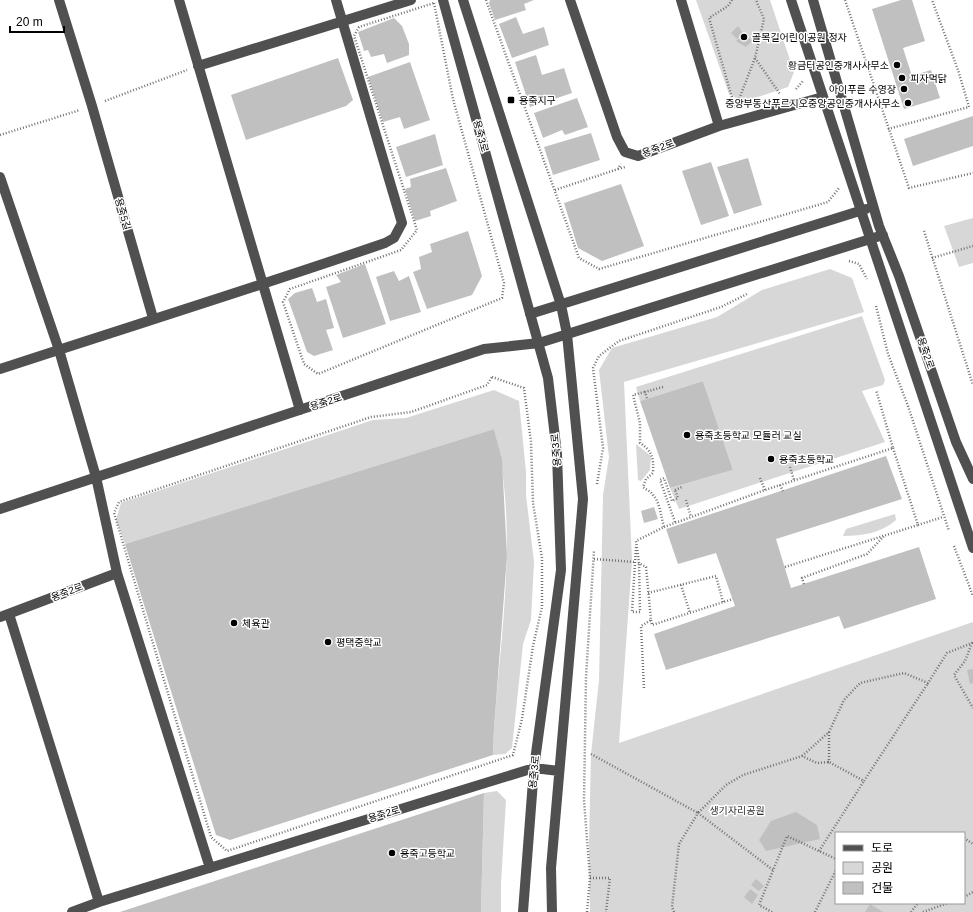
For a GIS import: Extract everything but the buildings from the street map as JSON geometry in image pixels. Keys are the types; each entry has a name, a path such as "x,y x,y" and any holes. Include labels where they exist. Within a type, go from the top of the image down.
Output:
{"street":[{"name":"용죽5길","path":"60,0 153,318"},
{"path":"178,0 264,284 300,410"},
{"path":"0,369 153,318 264,284 385,243 394,238 402,223 336,0"},
{"path":"198,66 411,0"},
{"name":"용죽3로","path":"443,0 548,378 557,454 562,570 534,768 523,912"},
{"path":"463,0 561,305 567,334 583,499 551,868 552,912"},
{"path":"570,0 617,137 625,152"},
{"path":"681,0 719,126"},
{"path":"791,0 973,548"},
{"name":"용죽2로","path":"813,0 881,231 956,442 973,479"},
{"name":"용죽2로","path":"625,152 638,156 719,126 823,97"},
{"path":"0,178 59,350 96,477 117,573 210,868"},
{"path":"530,314 873,206"},
{"name":"용죽2로","path":"0,509 484,349 539,343 870,239 881,231"},
{"name":"용죽2로","path":"99,902 4,616 117,573"},
{"name":"용죽2로","path":"72,912 99,902 534,768 559,771"}],"path":[{"path":"486,0 579,258 599,269 828,202 840,187"},
{"path":"732,0 728,6 708,18 735,109"},
{"path":"735,109 755,58 764,20 756,0"},
{"path":"845,0 909,188 973,173"},
{"path":"888,129 969,107 958,70 932,0"},
{"path":"755,58 780,95"},
{"path":"794,90 805,79"},
{"path":"773,97 787,92"},
{"path":"730,106 735,109"},
{"path":"735,109 743,106"},
{"path":"618,169 625,152"},
{"path":"554,190 626,167"},
{"path":"924,231 973,384"},
{"path":"932,258 973,246"},
{"path":"847,260 859,264 871,284"},
{"path":"596,492 603,448 593,368 599,356 619,341 722,307 754,290"},
{"path":"875,300 888,354 908,406 943,517 949,531"},
{"path":"492,377 524,388 531,442 532,503 542,558 542,607 533,646 522,719 513,755 227,850 211,837 114,513 119,502 371,417 411,412 487,385 492,377"},
{"path":"663,387 633,395 640,423 640,443 649,449 654,460 653,473 646,479 643,487 653,494 656,499 664,527"},
{"path":"876,390 918,525"},
{"path":"645,392 647,398"},
{"path":"636,541 675,522 794,480 893,448"},
{"path":"790,467 794,480"},
{"path":"675,522 660,480 664,478 672,501 678,498 675,490 682,486"},
{"path":"760,478 765,490"},
{"path":"780,485 783,490"},
{"path":"686,500 691,517"},
{"path":"785,567 943,517"},
{"path":"804,584 802,578 867,554 885,535"},
{"path":"636,541 639,563 640,612 632,612 635,562 636,541"},
{"path":"587,912 590,878 584,800 586,677 594,544"},
{"path":"954,546 973,596"},
{"path":"594,559 635,562"},
{"path":"639,563 646,567 652,625 733,599"},
{"path":"648,593 716,576 723,602"},
{"path":"681,585 690,613"},
{"path":"644,688 641,626 651,620"},
{"path":"819,851 947,653 972,643 965,661 954,675 973,708"},
{"path":"674,912 672,907 679,844 698,813 726,785 744,775 802,756 829,732 844,700 860,683 904,673 928,683"},
{"path":"829,732 829,762"},
{"path":"591,754 698,813 773,870"},
{"path":"802,756 817,763 829,762 864,781"},
{"path":"772,912 759,905 787,836 835,859"},
{"path":"815,912 835,872"},
{"path":"590,878 610,878 606,912"},
{"path":"923,912 945,904"}],"green space":[{"path":"696,0 770,0 794,72 788,87 743,102 729,94"},
{"path":"973,218 973,263 959,267 944,226"},
{"name":"생기자리공원","path":"830,269 852,278 864,312 624,382 632,560 619,743 973,622 973,912 590,912 589,843 591,754 599,680 603,495 609,457 599,370 612,348 717,317 762,290"},
{"path":"862,316 885,380 883,385 862,391 885,442 679,509 670,488 733,470 703,381 640,401 636,387"},
{"path":"494,390 519,401 526,472 526,495 534,562 531,620 523,644 512,748 505,754 493,755 504,616 507,540 506,503 494,429 125,544 116,520 121,503 373,420 406,418"},
{"path":"636,444 651,456 650,470 641,481 638,480"},
{"path":"895,514 896,520 878,531 843,536 846,529"},
{"path":"497,791 506,800 501,883 501,912 481,912 484,793"}],"place":[{"name":"골목길어린이공원 정자","path":"744,37"},
{"name":"황금터공인중개사사무소","path":"897,65"},
{"name":"피자먹닭","path":"902,78"},
{"name":"아이푸른 수영장","path":"904,89"},
{"name":"용죽지구","path":"511,100"},
{"name":"중앙부동산푸르지오중앙공인중개사사무소","path":"908,103"},
{"name":"용죽초등학교 모듈러 교실","path":"687,435"},
{"name":"용죽초등학교","path":"771,459"},
{"name":"체육관","path":"234,623"},
{"name":"평택중학교","path":"328,642"},
{"name":"용죽고등학교","path":"392,853"}]}
